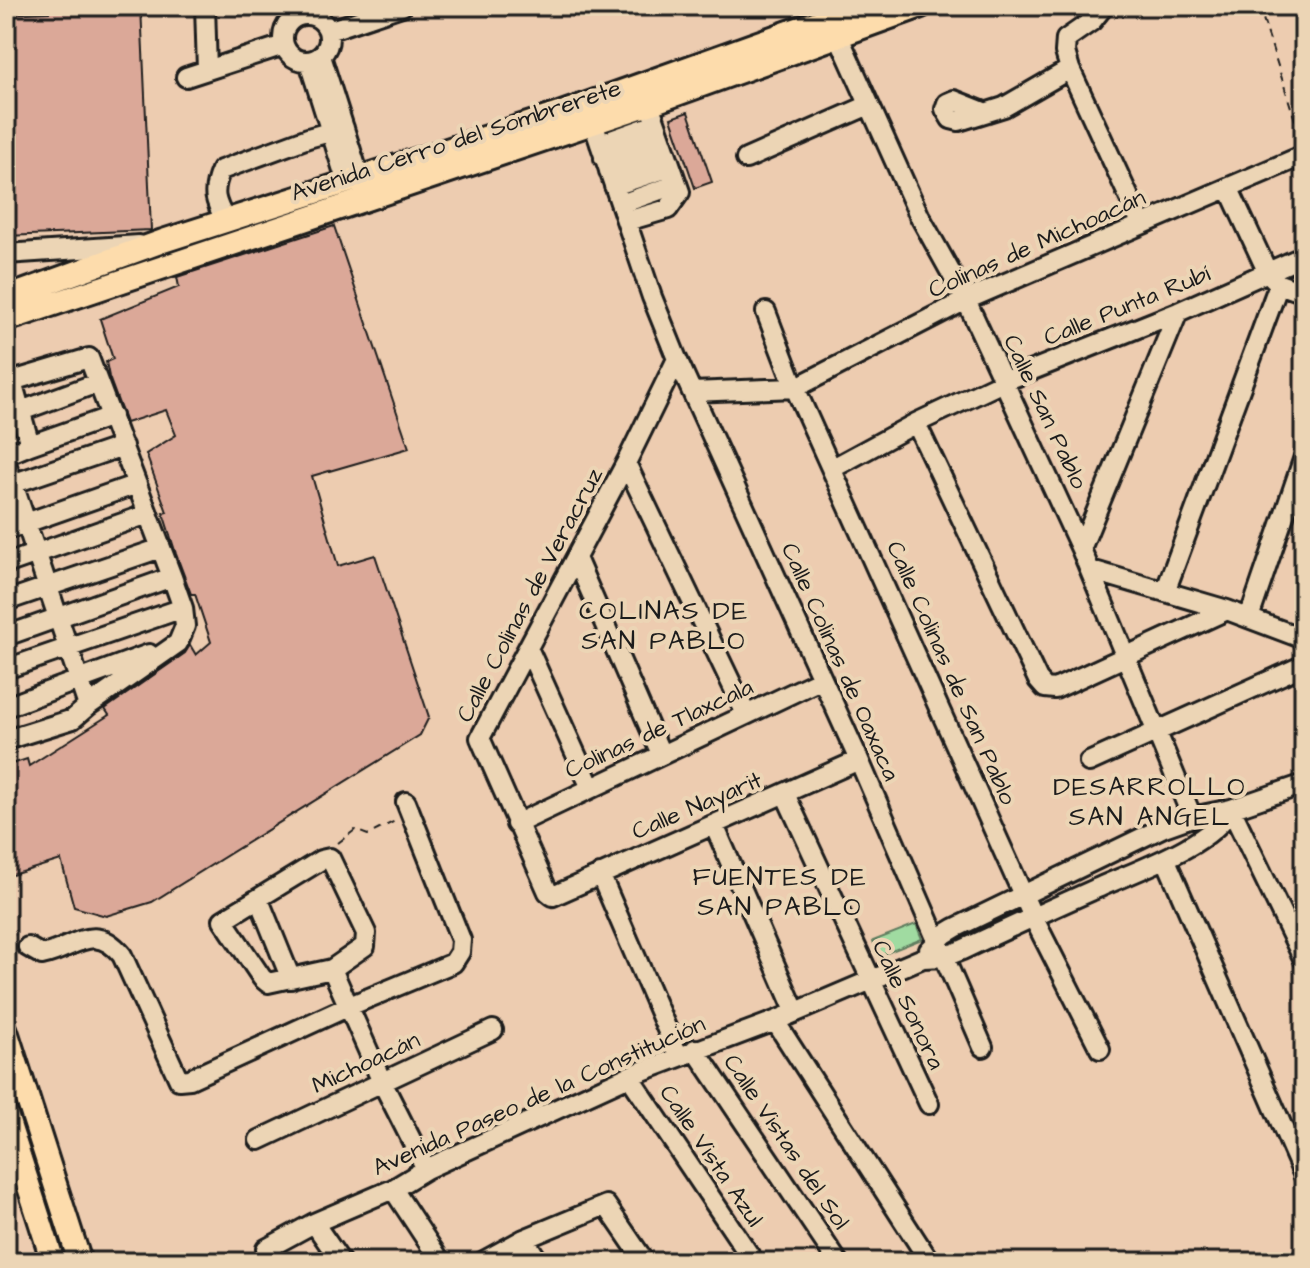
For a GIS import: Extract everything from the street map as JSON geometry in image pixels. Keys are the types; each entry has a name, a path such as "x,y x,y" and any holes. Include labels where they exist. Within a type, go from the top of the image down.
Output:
{"main road":[{"name":"Avenida Cerro del Sombrerete","path":"6,298 154,244 559,114 831,20 862,6"},
{"name":"Avenida Cerro del Sombrerete","path":"6,320 610,172 663,145 831,20 921,6"},
{"path":"6,1031 80,1262"},
{"path":"6,1115 53,1262"}],"street":[{"path":"205,6 207,70"},
{"path":"1104,6 1092,21 1066,39 1065,52 1141,223"},
{"path":"328,31 398,7"},
{"path":"309,11 328,31 329,42 315,59 293,58 284,45 285,29 291,14 295,17 309,11"},
{"name":"Calle San Pablo","path":"831,20 919,215 966,300 1091,570 1192,817"},
{"path":"186,77 284,45"},
{"path":"315,59 354,181"},
{"path":"984,112 1027,96 1070,69"},
{"path":"746,159 869,105"},
{"path":"226,222 213,188 221,170 338,130"},
{"path":"610,172 663,145"},
{"path":"610,172 663,145"},
{"path":"610,172 668,209 680,192 663,145"},
{"name":"Colinas de Michoacán","path":"795,388 966,300 1304,155"},
{"name":"Calle Colinas de Oaxaca","path":"610,172 652,297 677,359 859,760 983,1047"},
{"path":"1229,189 1273,278 1304,293"},
{"path":"6,254 154,244"},
{"name":"Calle Punta Rubí","path":"833,468 916,423 1005,381 1273,278 1304,256"},
{"path":"1165,592 1273,278"},
{"name":"Calle Colinas de San Pablo","path":"766,312 795,388 1033,917 1100,1049"},
{"path":"1081,549 1178,312"},
{"path":"6,740 73,719 178,643 185,626 183,608 172,577 89,358 12,381 30,445"},
{"name":"Calle Colinas de Veracruz","path":"553,896 548,892 516,824 480,738 626,463 677,359"},
{"path":"21,411 97,383"},
{"path":"692,392 795,388"},
{"path":"6,455 112,416"},
{"path":"916,423 1038,680 1045,688 1055,689 1227,610"},
{"path":"10,485 123,446"},
{"path":"1249,618 1304,457"},
{"path":"6,463 10,485 37,554 88,706"},
{"path":"626,463 746,714"},
{"path":"6,530 137,484"},
{"path":"6,564 148,514"},
{"path":"6,601 161,548"},
{"path":"576,558 661,754"},
{"path":"1091,570 1227,610 1304,639"},
{"path":"6,636 172,577"},
{"path":"6,669 183,608"},
{"path":"6,707 178,643"},
{"path":"528,648 591,788"},
{"path":"1089,762 1304,665"},
{"name":"Colinas de Tlaxcala","path":"516,824 822,679"},
{"name":"Calle Nayarit","path":"553,896 859,760"},
{"name":"Avenida Paseo de la Constitución","path":"266,1249 314,1223 393,1189 426,1169 629,1076 775,1021 923,958 940,949 955,928 1024,893 1192,817 1231,809 1304,784"},
{"name":"Calle Sonora","path":"785,794 929,1104"},
{"path":"28,947 42,955 87,938 100,937 113,943 122,955 179,1080 190,1079 347,1007 453,963 460,952 461,940 406,802"},
{"path":"940,949 1033,917 1166,860 1220,825 1231,809 1304,960"},
{"path":"714,825 795,1011"},
{"path":"330,858 366,933 365,946 332,969 268,983 223,920 259,900 321,860 330,858"},
{"path":"1166,860 1304,1176"},
{"name":"Calle Vistas del Sol","path":"600,874 686,1052 838,1262"},
{"path":"259,900 291,979"},
{"path":"332,969 382,1082 426,1169"},
{"path":"775,1021 930,1262"},
{"name":"Michoacán","path":"259,1140 493,1030"},
{"name":"Calle Vista Azul","path":"629,1076 754,1262"},
{"path":"393,1189 441,1262"},
{"path":"482,1262 524,1239 606,1205 645,1262"},
{"path":"314,1223 341,1262"},
{"path":"524,1239 539,1262"}],"path":[{"path":"1259,6 1300,130 1304,155"},
{"path":"330,858 339,841 355,830 368,835 388,827 404,814 406,802"}],"green space":[{"path":"916,924 922,939 879,956 873,941"}],"building":[{"path":"49,6 141,6 151,230 6,236 6,14 49,12"},
{"path":"688,112 712,182 695,188 671,118"},
{"path":"334,226 409,448 312,476 338,566 375,555 429,717 420,735 152,902 106,916 74,907 61,860 6,877 6,766 27,759 29,766 109,715 105,709 185,653 190,645 196,655 211,642 195,594 191,594 176,554 163,513 167,512 146,454 176,435 166,410 126,423 109,377 106,362 113,359 100,319 179,287 177,277"}],"district":[{"name":"COLINAS DE SAN PABLO","path":"664,626"},
{"name":"DESARROLLO SAN ANGEL","path":"1150,802"},
{"name":"FUENTES DE SAN PABLO","path":"780,892"}]}
